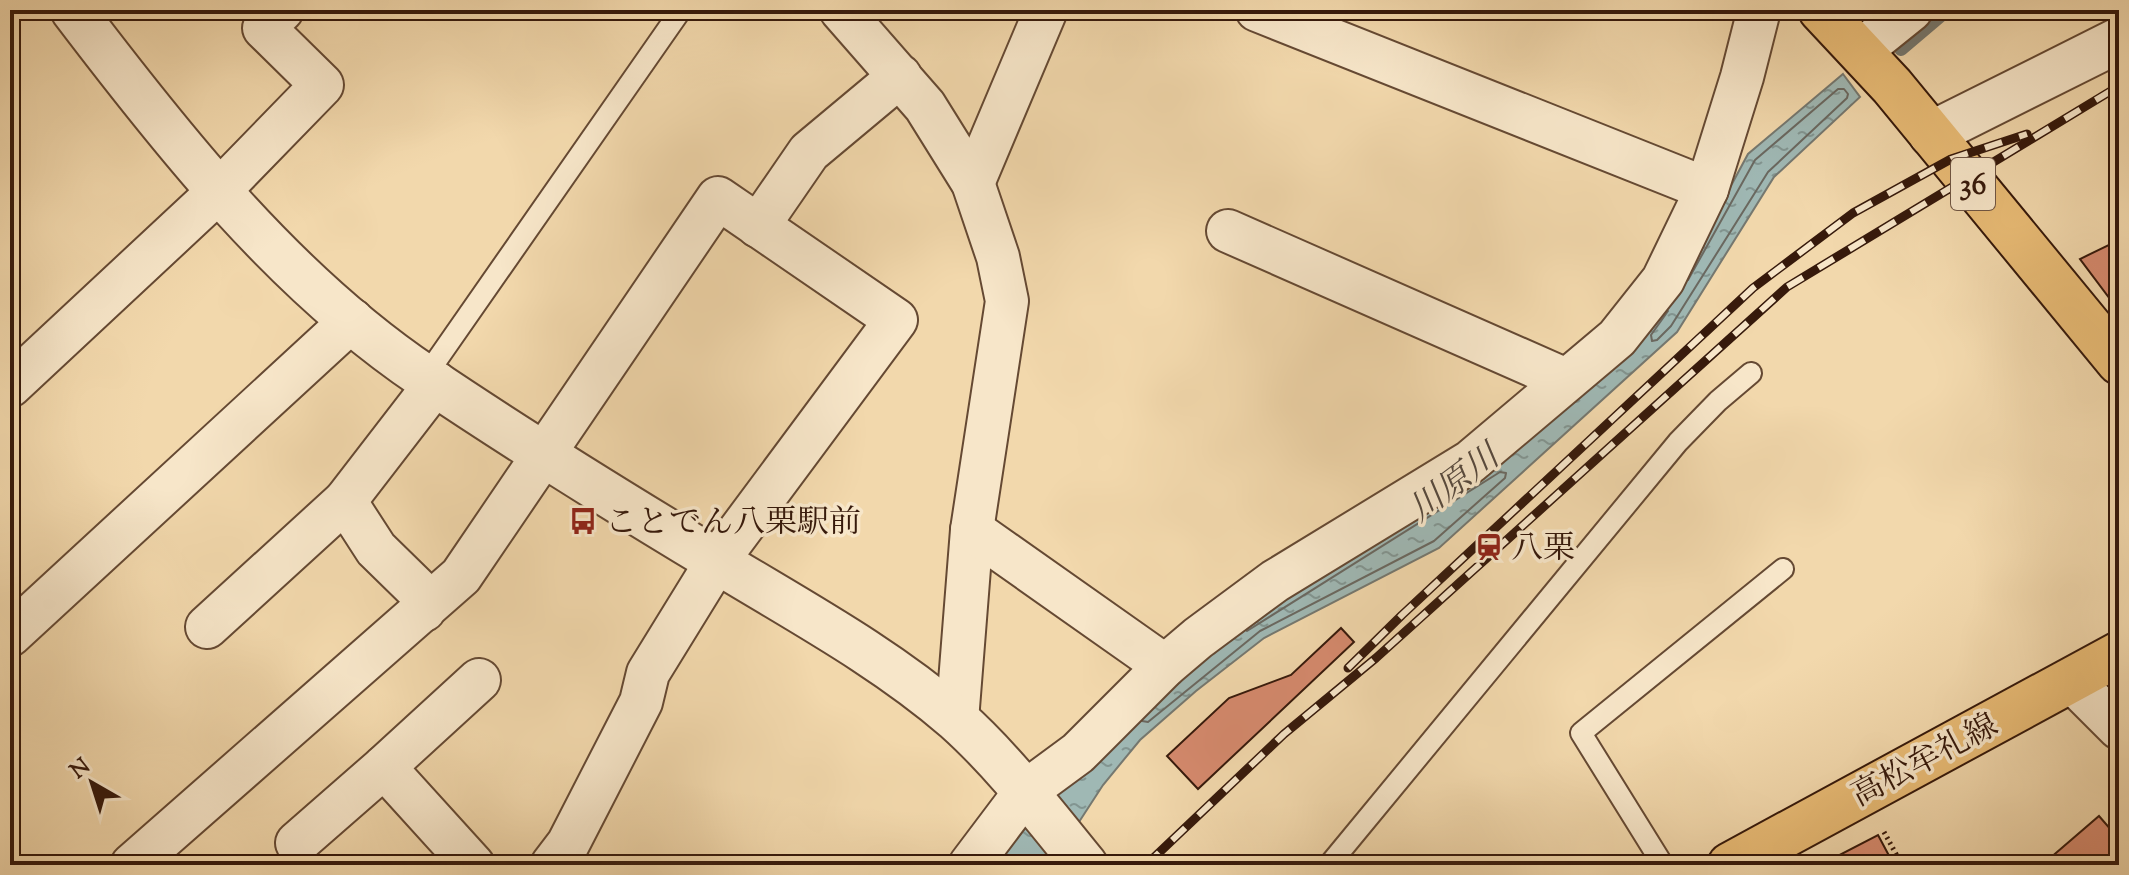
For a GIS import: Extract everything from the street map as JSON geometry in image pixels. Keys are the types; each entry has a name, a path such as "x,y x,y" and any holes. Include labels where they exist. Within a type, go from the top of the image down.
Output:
{"main road":[{"name":"36","path":"1821,10 1931,134 2119,362"},
{"name":"高松牟礼線","path":"1730,865 2119,654"}],"street":[{"path":"73,10 151,112 219,191 352,320 430,380 542,456 890,668 957,720 1034,802 1085,865"},
{"path":"10,386 219,191 322,85 264,28 282,10"},
{"path":"841,10 925,106 973,183 998,257 1007,301 972,530 957,720"},
{"path":"973,183 1046,10"},
{"path":"1257,10 1707,189"},
{"path":"970,865 1165,666 1275,581 1470,462 1617,338 1663,280 1707,189 1759,10"},
{"path":"1860,51 1911,10"},
{"path":"1931,134 2119,40"},
{"path":"758,226 809,152 900,76"},
{"path":"132,865 461,576 718,198 896,320 717,561 648,673 641,702 568,844 552,865"},
{"path":"1228,231 1566,380"},
{"path":"10,635 352,320"},
{"path":"207,627 345,501 430,380"},
{"path":"345,501 376,549 422,594 424,610"},
{"path":"972,530 1165,666"},
{"path":"297,843 479,680"},
{"path":"2071,680 2119,728"},
{"path":"384,767 473,865"}],"lane":[{"path":"430,380 681,10"},
{"path":"1329,865 1678,442 1751,373"},
{"path":"1663,865 1581,733 1783,569"}],"water":[{"path":"1843,74 1860,97 1774,177 1677,332 1439,548 1264,638 1196,691 1140,740 1103,785 1051,865 989,865 1001,849 1166,684 1291,591 1703,238 1748,154"}],"building":[{"path":"2119,240 2119,311 2080,259"},
{"path":"1341,628 1354,642 1198,789 1167,756 1229,698 1291,675"},
{"path":"2099,816 2119,839 2118,865 2042,865"},
{"path":"1878,835 1894,865 1822,864"}],"waterway":[{"name":"川原川","path":"1901,49 1947,10"}],"railway":[{"path":"1146,865 1284,734 1376,658 1787,287 2119,86"},
{"path":"1348,668 1753,288 1853,213 1951,159 2027,134"}],"place":[{"name":"ことでん八栗駅前","path":"583,521"},
{"name":"八栗","path":"1489,547"}]}
